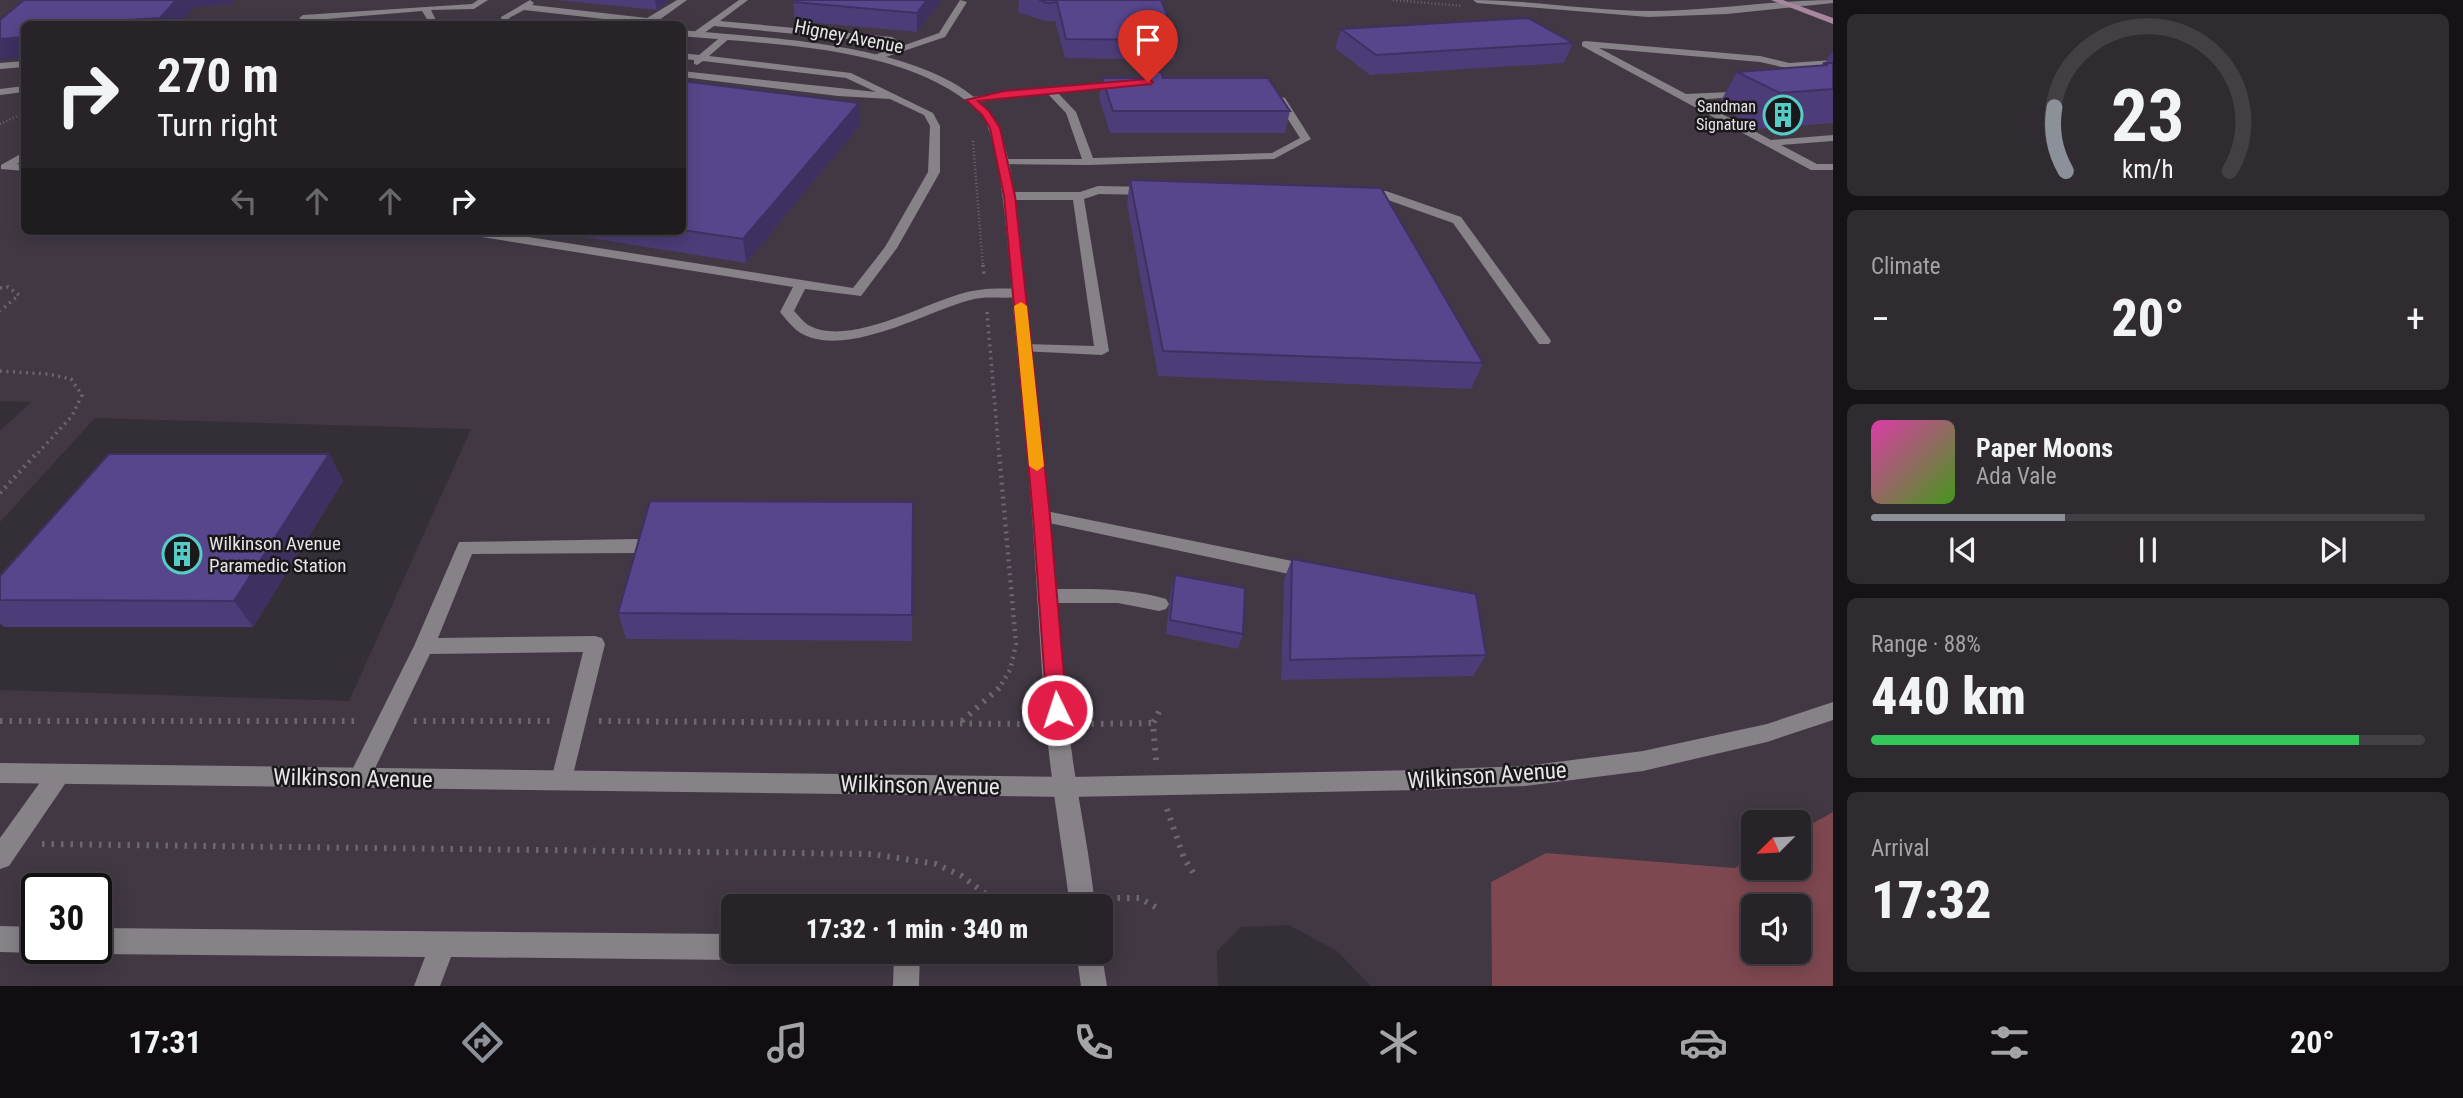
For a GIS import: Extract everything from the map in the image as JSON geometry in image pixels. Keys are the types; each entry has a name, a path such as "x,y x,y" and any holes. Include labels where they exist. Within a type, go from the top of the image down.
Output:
{"main road":[{"path":"1775,0 1833,21"},
{"path":"1808,1 1833,10"}],"street":[{"path":"371,12 393,0"},
{"path":"304,17 474,6 484,0"},
{"path":"506,21 505,17 535,0"},
{"path":"650,21 683,0"},
{"path":"690,34 712,23 744,0"},
{"path":"1476,0 1612,12 1675,13 1833,0"},
{"path":"1559,7 1662,5 1708,1"},
{"path":"877,57 902,47 934,40 942,35 963,2"},
{"path":"425,8 433,21"},
{"path":"522,8 630,21"},
{"path":"712,23 892,40 902,47"},
{"name":"Higney Avenue","path":"690,34 847,51 877,57 932,76 971,100 986,113 995,128 1009,196 1026,348 1058,725 1082,894"},
{"path":"686,71 726,37"},
{"path":"1833,63 1789,66 1760,58 1585,44 1688,97 1815,168 1833,166"},
{"path":"492,235 856,293 891,248 934,172 935,126 928,113 848,75 686,56"},
{"path":"0,66 21,65"},
{"path":"1789,66 1816,85"},
{"path":"686,74 838,93 892,96"},
{"path":"971,100 1136,83"},
{"path":"0,92 21,89"},
{"path":"1049,90 1071,112 1089,162"},
{"path":"1688,97 1755,92"},
{"path":"1003,161 1089,162 1274,156 1306,139 1281,100 1268,96"},
{"path":"1771,143 1833,138"},
{"path":"21,157 5,167 21,168"},
{"path":"1009,196 1078,196 1098,190 1171,191"},
{"path":"1347,195 1385,195 1457,220 1544,341"},
{"path":"1026,348 1102,351 1078,196"},
{"path":"801,284 787,312 794,324 804,330 828,336 851,335 986,292 1019,293"},
{"path":"1041,516 1326,575"},
{"path":"359,778 424,646 466,547 636,546"},
{"path":"1048,596 1118,596 1158,604"},
{"path":"424,646 594,644 562,780"},
{"name":"Wilkinson Avenue","path":"0,773 1068,787 1525,776 1643,761 1767,733 1833,711"},
{"path":"5,851 59,774"},
{"path":"0,939 21,940"},
{"path":"112,941 721,947"},
{"path":"427,986 442,945"},
{"path":"906,986 907,964"},
{"path":"1091,964 1094,986"}],"path":[{"path":"0,124 21,114"},
{"path":"0,288 8,287 19,295 0,311"},
{"path":"0,371 48,374 71,379 82,395 72,416 0,493"},
{"path":"1160,710 1153,723 1158,785 1184,858 1194,874"},
{"path":"5,851 872,854 924,859 965,876 986,894"},
{"path":"1113,900 1140,898 1157,908"}],"shaded area":[{"path":"0,0 1833,0 1833,812 1811,824 1811,810 1741,810 1741,864 1735,868 1546,853 1491,882 1492,986 1371,986 1337,951 1289,925 1241,927 1217,951 1218,986 0,986 0,690 349,701 471,429 95,418 0,522 0,431 31,402 0,401"},
{"path":"1833,812 1833,986 1492,986 1491,882 1546,853 1735,868 1741,864 1741,880 1811,880 1811,824"}],"building":[{"path":"24,0 176,0 160,18 126,21 21,21 21,37 0,39 0,20"},
{"path":"927,0 917,13 793,2"},
{"path":"1039,0 1161,0 1177,40 1066,39 1057,2"},
{"path":"1528,18 1573,43 1376,55 1341,29"},
{"path":"1823,63 1833,63 1833,89 1780,93 1737,72 1828,65"},
{"path":"1143,72 1161,72 1163,78 1268,78 1290,111 1113,111 1102,78 1145,78"},
{"path":"686,81 859,103 743,239 686,231"},
{"path":"1130,180 1381,188 1483,363 1163,351"},
{"name":"Wilkinson Avenue Paramedic Station","path":"109,454 329,454 234,601 0,600 0,576"},
{"path":"650,501 913,502 912,615 618,613"},
{"path":"1292,559 1476,594 1486,655 1290,660"},
{"path":"1175,575 1245,588 1243,634 1170,620"}],"slow traffic":[{"path":"1021,306 1037,466"}],"place":[{"name":"Sandman Signature","path":"1783,115"},
{"name":"Wilkinson Avenue Paramedic Station","path":"182,554"}],"route":[{"path":"1057,710 1026,348 1009,196 995,128 986,113 971,100 1004,94 1148,82"}]}
